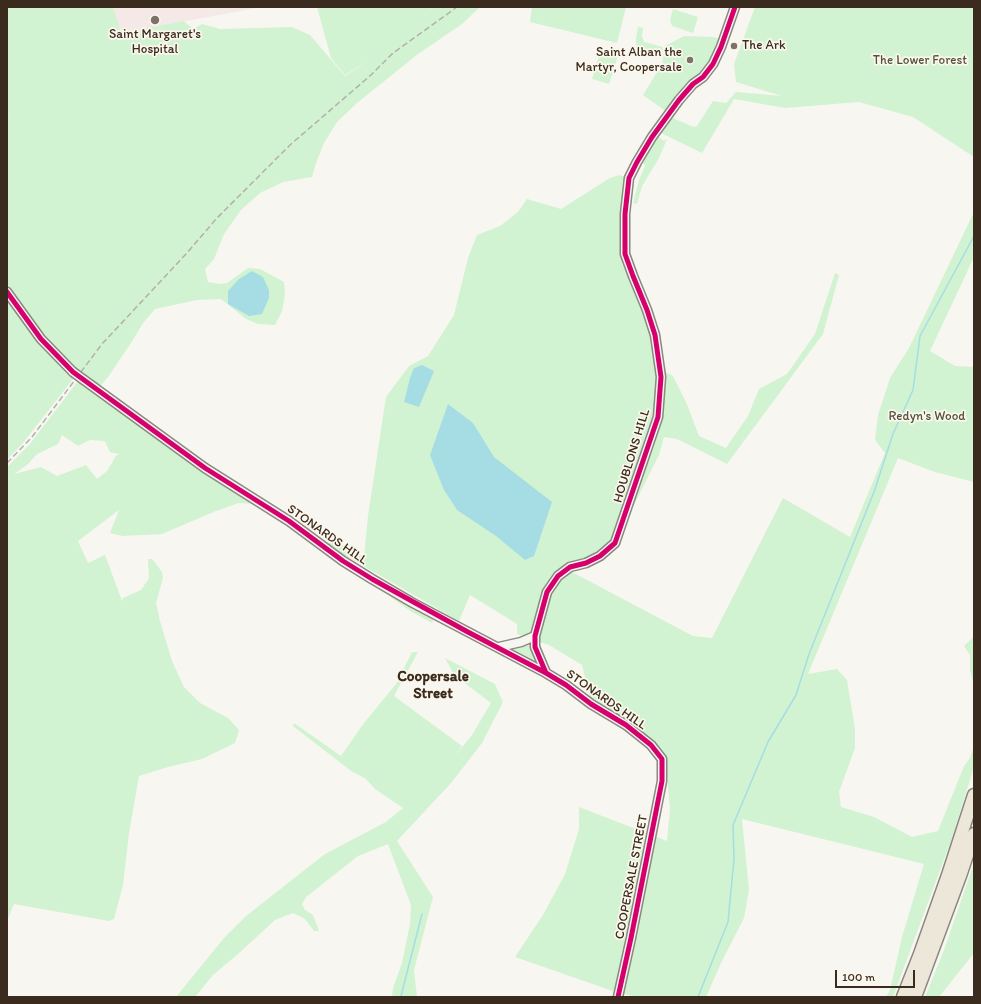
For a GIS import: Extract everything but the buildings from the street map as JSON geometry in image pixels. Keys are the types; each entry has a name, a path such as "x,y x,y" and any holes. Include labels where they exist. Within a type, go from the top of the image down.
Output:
{"highway":[{"path":"902,997 920,954 974,795"},
{"path":"915,997 974,834"}],"street":[{"name":"HOUBLONS HILL","path":"546,673 535,647 535,636 547,592 558,576 570,567 586,563 600,556 615,543 658,417 661,377 655,334 625,254 625,214 629,178 652,137 679,100 713,64 722,47 735,7"},
{"name":"STONARDS HILL","path":"7,292 41,339 73,372 205,468 288,521 343,561 413,603 499,647 566,685 591,704 626,725 651,745 662,760"},
{"path":"499,647 521,642 535,636"},
{"name":"COOPERSALE STREET","path":"618,997 662,781 662,760"}],"shaded area":[{"name":"Saint Margaret's Hospital","path":"112,7 262,7 121,33"}],"green space":[{"path":"7,7 113,7 121,33 184,21 193,29 202,24 220,29 292,27 310,35 345,76 369,60 345,75 331,58 317,7 433,7 429,11 434,7 480,7 462,24 418,54 357,103 337,122 324,143 312,177 283,182 260,193 241,210 224,234 214,259 205,269 208,282 219,284 227,283 248,268 260,269 284,282 285,294 282,311 275,325 258,324 246,319 221,299 197,300 155,309 143,323 108,377 97,390 59,357 7,289 7,119 11,115 7,118"},
{"path":"532,7 626,7 617,43 530,22"},
{"name":"The Lower Forest","path":"755,7 974,7 974,157 913,117 859,102 785,108 734,99 702,153 659,132 670,116 694,127 697,126 713,101 726,103 736,92 782,96 736,82 734,64"},
{"path":"673,9 698,17 693,33 672,26 670,20"},
{"path":"638,27 643,28 642,36 644,42 663,47 662,56 639,48 636,45"},
{"path":"684,36 714,37 721,40 711,63 667,112 643,95 662,64 665,46"},
{"path":"601,48 619,53 609,84 592,79"},
{"path":"657,136 664,141 667,139 659,158 642,186 637,204 633,203 639,180 645,166 642,161"},
{"name":"Redyn's Wood","path":"619,175 626,177 622,210 622,264 640,301 650,329 660,372 659,405 614,541 606,549 570,571 693,636 712,638 783,498 850,537 885,453 875,440 878,415 890,378 909,348 974,212 974,257 930,351 955,366 974,367 974,482 935,472 898,458 808,674 837,669 847,680 855,729 855,748 839,792 841,807 874,817 912,837 938,831 964,766 970,758 974,746 974,767 952,838 893,997 886,997 890,990 902,937 924,864 742,819 749,890 744,918 721,963 706,997 636,997 613,991 515,957 543,915 565,874 579,829 579,807 667,841 670,810 667,774 663,753 591,702 582,665 549,645 517,634 517,624 470,595 459,621 327,545 332,540 364,557 368,516 386,397 409,366 428,356 454,315 468,258 477,235 500,226 518,212 527,199 561,209 610,178"},
{"path":"835,273 839,275 823,334 727,464 677,439 664,437 659,455 631,511 661,422 663,411 664,371 673,376 686,402 699,436 726,448 748,416 759,389 787,374 815,334"},
{"path":"7,298 33,334 73,379 23,443 7,460"},
{"path":"78,381 160,440 259,504 239,503 162,534 123,536 110,533 119,510 78,541 88,563 105,555 122,601 123,598 141,590 149,578 148,559 152,559 162,572 163,578 156,603 160,621 172,661 184,687 200,703 228,718 239,730 235,743 202,759 139,776 129,833 123,885 114,919 109,921 14,904 7,921 7,467 29,445","holes":["62,435 78,446 90,440 105,441 110,452 119,454 116,456 107,471 97,479 86,465 57,476 41,467 14,474 28,464 37,454 58,444"]},
{"path":"376,587 395,595 435,616 432,623 412,612"},
{"path":"974,636 974,685 970,670 970,655 964,646"},
{"path":"528,641 531,642 533,646 541,668 504,647"},
{"path":"412,652 418,652 394,696 462,746 454,757 472,735 491,703 454,675 445,658 495,684 503,702 482,743 451,783 397,841 433,897 414,970 417,997 392,997 393,988 402,963 410,924 411,905 388,844 358,856 306,897 302,904 305,910 313,915 319,931 314,931 305,919 293,913 275,920 213,975 195,997 176,997 224,938 246,916 325,854 386,822 403,808 375,789 366,779 351,771 293,726 294,723 341,756 364,723 396,684"},
{"path":"974,863 974,953 939,997 925,997 944,950"}],"water":[{"path":"252,271 263,277 269,290 269,298 262,314 249,316 228,304 228,291 239,279"},
{"path":"422,365 434,371 419,407 404,402 414,368"},
{"path":"448,404 473,423 494,457 552,502 534,556 525,560 496,536 457,510 444,490 430,455"}],"waterway":[{"path":"698,997 728,922 734,859 733,825 768,742 796,695 809,654 874,492 893,434 913,390 920,336 974,236"},
{"path":"401,996 422,914"}],"railway":[{"path":"7,463 32,437 102,344 186,254 217,218 290,145 371,75 393,53 457,7"}],"cycle path":[{"path":"546,673 535,647 535,636 547,592 558,576 570,567 586,563 600,556 615,543 658,417 661,377 655,335 625,254 625,214 629,178 652,137 679,100 693,84 703,77 713,64 721,47 735,7"},
{"path":"7,292 41,339 73,372 205,468 289,521 343,561 372,579 466,631 546,673 566,685 591,704 626,725 651,745 662,759 662,781 618,997"}],"place":[{"name":"Saint Margaret's Hospital","path":"155,20"},
{"name":"The Ark","path":"734,46"},
{"name":"Saint Alban the Martyr, Coopersale","path":"690,60"}],"district":[{"name":"Coopersale Street","path":"433,686"}]}
